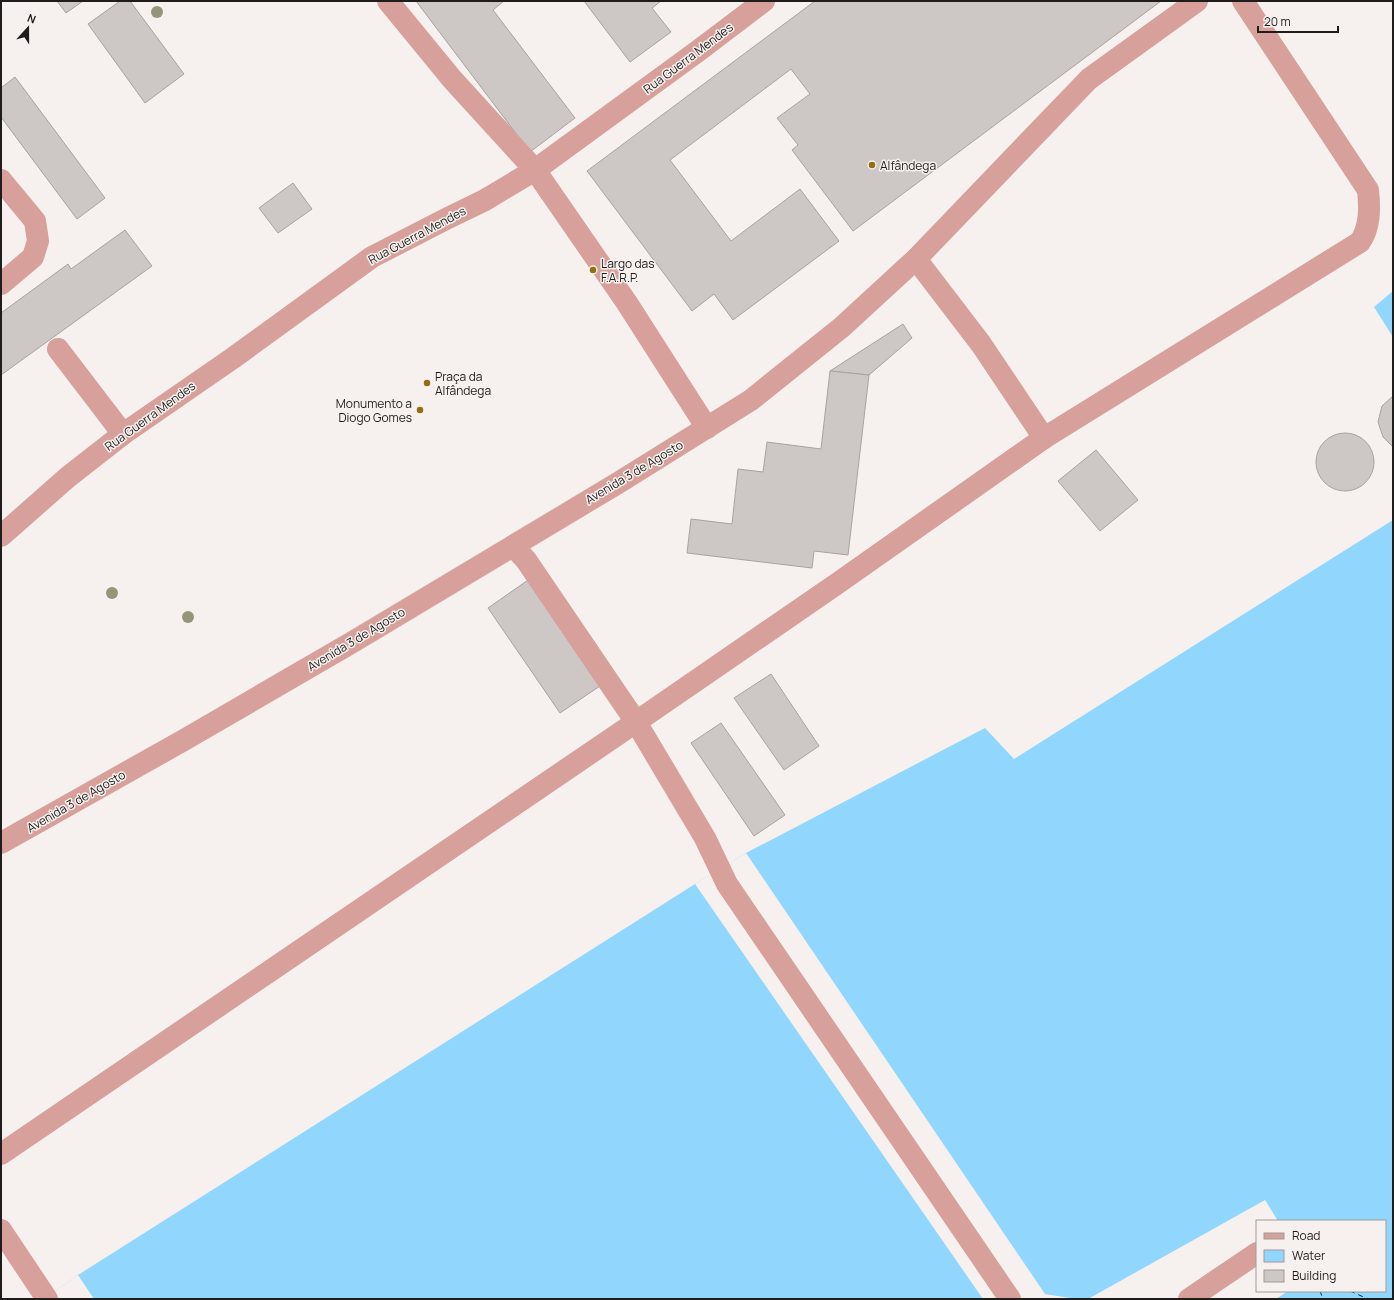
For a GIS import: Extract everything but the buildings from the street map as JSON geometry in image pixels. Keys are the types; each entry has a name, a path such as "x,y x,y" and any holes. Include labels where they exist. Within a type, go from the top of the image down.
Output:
{"street":[{"path":"388,1 452,79 535,170 627,303 707,428"},
{"name":"Rua Guerra Mendes","path":"1,536 68,477 123,434 233,358 372,257 484,200 535,170 692,56 764,1"},
{"name":"Avenida 3 de Agosto","path":"1,843 351,643 751,400 842,327 916,258 1089,79 1197,1"},
{"path":"1,1154 636,722 1044,438 1360,242 1366,233 1370,204 1368,190 1243,1"},
{"path":"1,180 35,221 38,241 33,257 1,284"},
{"path":"916,258 981,344 1044,438"},
{"path":"58,350 123,434"},
{"path":"512,546 526,560 636,722 705,838 726,884 1010,1299"},
{"path":"1,1230 47,1299"},
{"path":"1189,1299 1256,1254"}],"water":[{"path":"1393,291 1393,337 1374,307"},
{"path":"1393,520 1393,1299 44,1299 78,1275 746,853 985,728 1014,759"}],"pier":[{"path":"746,853 1045,1294 1076,1299 983,1299 695,884"},
{"path":"1265,1200 1277,1220 1256,1220 1256,1292 1286,1292 1276,1299 1088,1299"},
{"path":"78,1275 94,1299 44,1299"}],"ferry route":[{"path":"1320,1292 1323,1299"},
{"path":"1352,1292 1368,1299"}],"place":[{"name":"Alfândega","path":"872,165"},
{"name":"Largo das F.A.R.P.","path":"593,270"},
{"name":"Praça da Alfândega","path":"427,383"},
{"name":"Monumento a Diogo Gomes","path":"420,410"}]}
